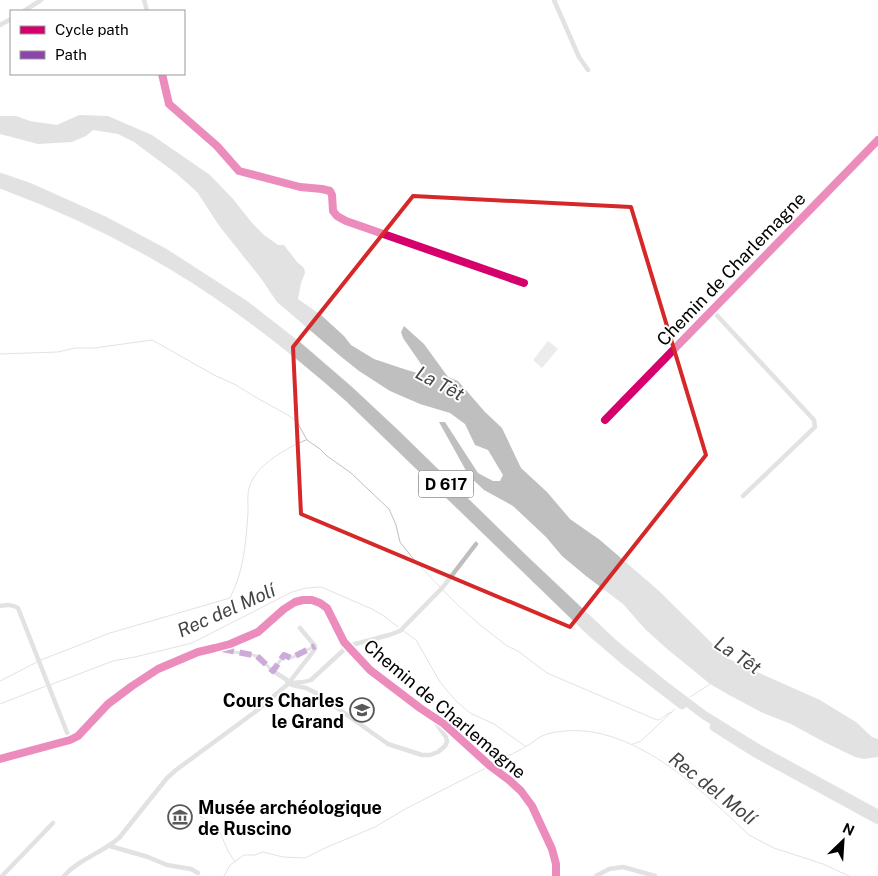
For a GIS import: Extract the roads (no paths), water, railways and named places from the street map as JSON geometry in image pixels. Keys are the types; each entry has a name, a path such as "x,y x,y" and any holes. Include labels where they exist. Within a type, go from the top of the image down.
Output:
{"highway":[{"name":"D 617","path":"0,177 36,190 165,253 244,304 349,390 614,644 704,715 758,749 878,814"},
{"name":"D 617","path":"0,184 46,202 120,237 186,274 237,308 290,348 350,400 608,648 683,706 742,745 878,820"}],"street":[{"path":"26,10 41,0"},
{"path":"554,0 579,57 588,70"},
{"path":"162,75 169,104 217,146 239,171 300,187 322,189 330,192 332,195 333,211 337,216 346,221 524,283"},
{"name":"Chemin de Charlemagne","path":"605,420 878,140"},
{"path":"712,310 814,420 815,427 743,496"},
{"name":"Chemin de Charlemagne","path":"476,544 441,590 401,629 389,635 348,646 370,670 444,724 520,791 532,806 552,849 556,864 556,876"},
{"path":"0,759 70,740 78,736 108,704 158,669 198,652 235,642 258,632 295,602 312,600 327,608 348,646 311,680 304,683 288,684"},
{"path":"0,606 7,604 18,608 70,740"},
{"path":"300,628 315,646"},
{"path":"273,671 284,654 291,658 315,646"},
{"path":"64,876 74,867 110,846 119,838 167,778 176,770 255,712 288,684 315,646"},
{"path":"215,648 257,656 273,671 287,680 288,684"},
{"path":"288,684 306,688 316,693 388,744 422,754 430,755 438,752 447,742 446,737 436,723 437,719"},
{"path":"2,876 54,823"},
{"path":"110,846 148,857 167,865 191,869 198,873"},
{"path":"596,876 609,869 623,867 655,876"}],"water":[{"name":"La Têt","path":"79,115 108,116 152,135 210,175 264,235 278,245 284,245 304,268 305,273 298,299 321,315 351,345 374,359 421,374 425,372 421,364 403,338 401,332 404,326 424,344 448,377 458,381 502,428 521,468 547,492 570,519 600,540 658,590 727,658 820,700 856,722 872,737 878,739 878,757 864,759 855,757 791,724 763,713 710,684 666,648 645,629 623,604 562,556 546,537 513,506 484,490 469,476 439,422 445,422 478,473 493,481 500,481 503,475 488,450 475,445 465,424 450,413 420,404 390,391 359,371 339,355 277,302 260,277 220,227 197,192 177,174 134,142 118,134 93,130 86,136 72,142 38,144 0,134 0,116 16,116 30,121 57,125"}],"waterway":[{"path":"0,354 58,352 75,348 94,348 154,341 214,375 236,385 297,422 307,440 351,473 389,509 396,525 400,542 440,587"},
{"path":"41,660 110,633 230,598 235,588 244,556 250,485 259,471 273,458 306,440"},
{"name":"Rec del Molí","path":"50,685 113,661 192,643 292,592 306,588 321,587 372,609 398,627"},
{"path":"443,590 479,624 547,673 657,720 672,712"},
{"name":"Rec del Molí","path":"402,630 416,640 440,682 456,701 470,713 494,724 525,746"},
{"path":"0,681 37,662"},
{"path":"690,697 710,684"},
{"name":"Rec del Molí","path":"0,704 46,686"},
{"path":"633,744 641,741 675,709"},
{"name":"Rec del Molí","path":"493,763 517,752 547,734 576,731 604,734 631,744 683,776 749,835 774,848 823,864 849,876"},
{"path":"224,876 230,865 244,855 255,855 263,852 283,857 305,858 375,827 407,808 486,768"},
{"path":"200,816 219,830 235,862"}],"place":[{"name":"Cours Charles le Grand","path":"362,710"},
{"name":"Musée archéologique de Ruscino","path":"180,817"}]}
